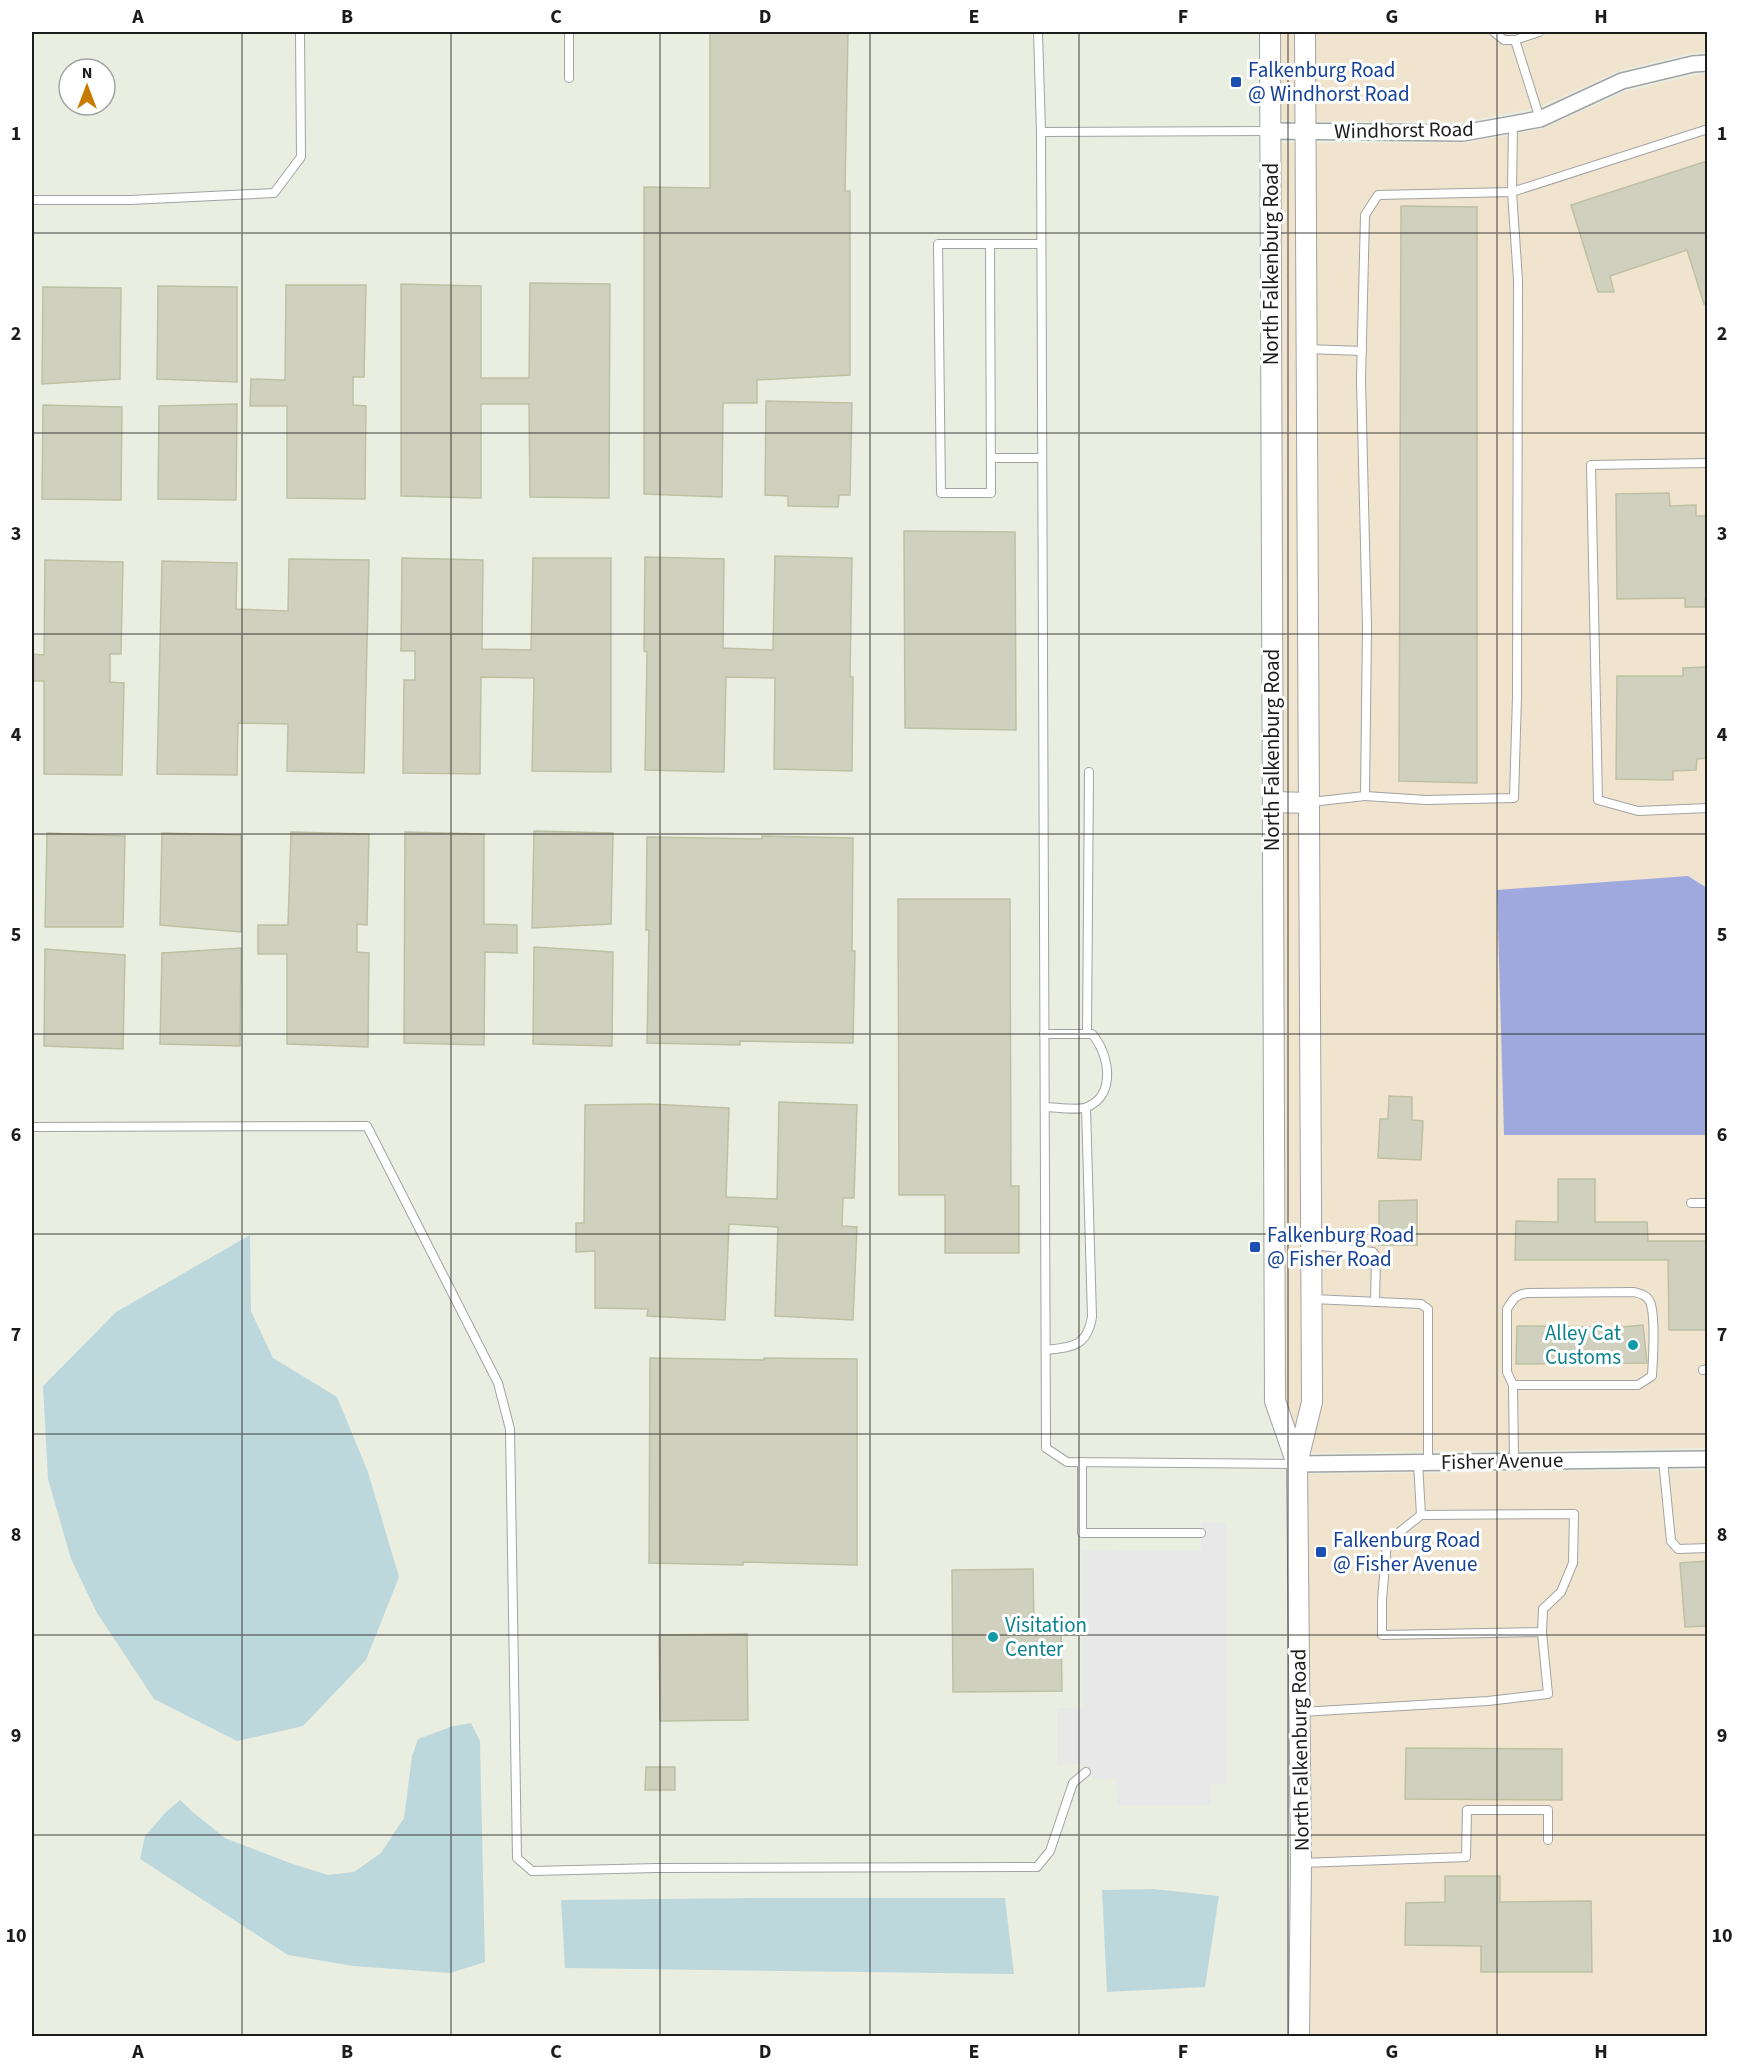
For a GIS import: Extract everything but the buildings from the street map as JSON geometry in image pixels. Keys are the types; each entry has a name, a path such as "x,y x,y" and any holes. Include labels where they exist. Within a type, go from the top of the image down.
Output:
{"street":[{"name":"North Falkenburg Road","path":"1270,32 1275,1401 1297,1464"},
{"name":"North Falkenburg Road","path":"1299,2037 1301,1863 1297,1464 1312,1402 1305,32"},
{"name":"Windhorst Road","path":"1270,131 1463,133 1540,118 1622,81 1707,63"},
{"path":"1273,802 1309,803"},
{"name":"Fisher Avenue","path":"1297,1464 1707,1459"}],"lane":[{"path":"32,200 130,200 274,193 301,157 300,32"},
{"path":"569,32 569,78"},
{"path":"1038,32 1041,132 1046,1448 1067,1462 1297,1464"},
{"path":"1494,32 1504,40 1515,40 1539,32"},
{"path":"1515,40 1540,118"},
{"path":"1309,803 1365,796 1426,800 1514,798 1517,685 1518,280 1512,192 1513,124"},
{"path":"1365,796 1367,627 1362,351 1365,215 1378,195 1512,192 1707,129"},
{"path":"1041,132 1270,131"},
{"path":"990,244 991,493 940,493 938,244 990,244 1041,244"},
{"path":"1306,349 1362,351"},
{"path":"991,458 1042,458"},
{"path":"1707,463 1591,465 1598,800 1638,811 1707,808"},
{"path":"1087,1034 1089,772"},
{"path":"1044,1034 1092,1034 1099,1041 1106,1055 1107,1070 1105,1089 1097,1100 1086,1108 1045,1107"},
{"path":"1046,1350 1071,1347 1082,1341 1090,1330 1086,1108"},
{"path":"32,1127 367,1126 498,1383 510,1429 517,1858 532,1871 657,1868 1037,1867 1050,1851 1073,1783 1086,1772"},
{"path":"1692,1203 1707,1203"},
{"path":"1311,1245 1373,1252 1376,1257 1375,1302"},
{"path":"1513,1385 1638,1386 1652,1376 1652,1311 1649,1301 1644,1295 1634,1292 1518,1294 1507,1309 1507,1372 1513,1385 1514,1461"},
{"path":"1311,1299 1421,1304 1428,1309 1421,1515"},
{"path":"1663,1460 1671,1541 1678,1549 1707,1548"},
{"path":"1082,1462 1082,1533 1201,1533"},
{"path":"1299,1712 1488,1701 1548,1694 1542,1632 1543,1609 1561,1593 1573,1563 1574,1514 1421,1515 1387,1542 1382,1600 1382,1635 1542,1632"},
{"path":"1301,1863 1466,1857 1467,1810 1548,1810 1548,1840"}],"shaded area":[{"path":"1279,32 1295,32 1295,121 1280,120"},
{"path":"1315,32 1707,32 1707,52 1691,53 1618,71 1537,108 1463,122 1315,121"},
{"path":"1707,74 1707,888 1688,876 1504,1135 1707,1135 1707,1448 1309,1453 1315,143 1465,143 1542,129 1625,92"},
{"path":"1280,143 1295,143 1299,792 1282,791"},
{"path":"1282,813 1299,814 1302,1401 1295,1429 1285,1399"},
{"path":"250,1235 251,1311 273,1358 337,1397 368,1472 399,1577 366,1660 303,1726 237,1741 154,1699 97,1613 71,1559 48,1479 43,1386 116,1312"},
{"path":"1707,1470 1707,2036 1308,2036 1306,1474"},
{"path":"1201,1523 1226,1523 1227,1784 1211,1784 1211,1805 1117,1805 1116,1779 1097,1779 1088,1775 1083,1764 1057,1765 1057,1708 1083,1707 1082,1550 1201,1551"},
{"path":"471,1723 480,1741 485,1962 450,1973 353,1966 288,1955 140,1859 145,1836 180,1800 225,1838 328,1875 354,1872 381,1853 404,1818 412,1756 418,1739 453,1726"},
{"path":"1153,1889 1219,1896 1205,1987 1107,1992 1102,1890"},
{"path":"1005,1898 1014,1974 565,1968 561,1900"}],"water":[{"path":"1688,876 1707,888 1707,1135 1504,1135 1497,890"}],"place":[{"name":"Falkenburg Road @ Windhorst Road","path":"1236,82"},
{"name":"Falkenburg Road @ Fisher Road","path":"1255,1247"},
{"name":"Alley Cat Customs","path":"1633,1345"},
{"name":"Falkenburg Road @ Fisher Avenue","path":"1321,1552"},
{"name":"Visitation Center","path":"993,1637"}]}
